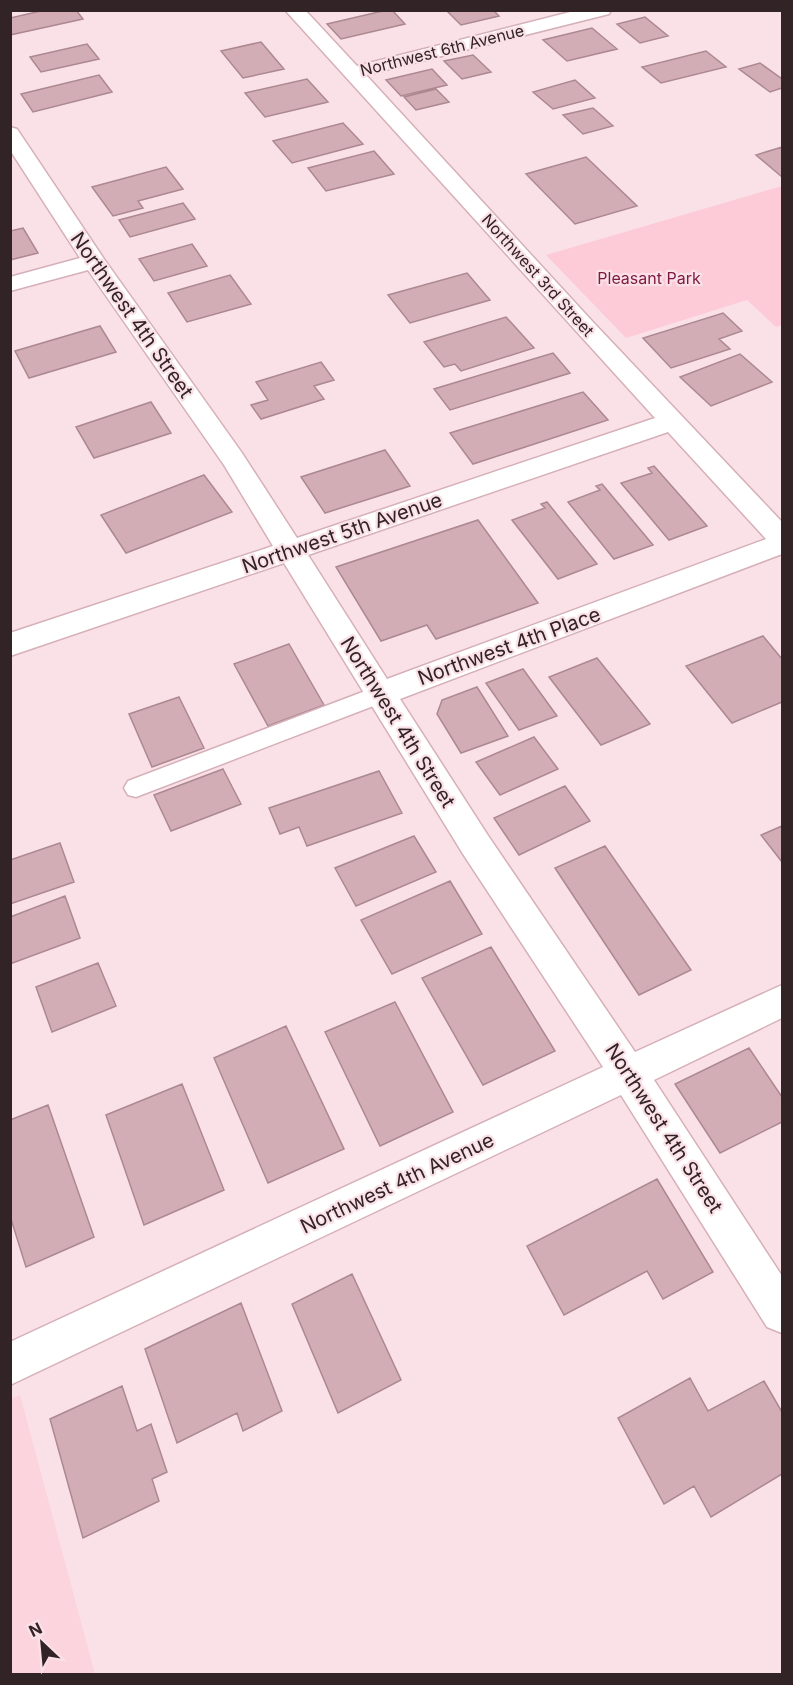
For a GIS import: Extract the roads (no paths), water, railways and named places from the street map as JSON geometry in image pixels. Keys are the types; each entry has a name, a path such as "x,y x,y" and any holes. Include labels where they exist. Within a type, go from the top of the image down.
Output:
{"street":[{"name":"Northwest 3rd Street","path":"294,10 415,139 583,326 783,539"},
{"name":"Northwest 6th Avenue","path":"352,73 602,10"},
{"name":"Northwest 4th Street","path":"10,133 94,261 233,459 475,844 629,1074 783,1312"},
{"path":"10,284 94,261"},
{"name":"Northwest 5th Avenue","path":"10,645 674,421"},
{"name":"Northwest 4th Place","path":"381,694 783,544"},
{"name":"Northwest 4th Avenue","path":"10,1364 783,1001"}],"lane":[{"name":"Northwest 4th Place","path":"136,788 381,694"}],"park label":[{"name":"Pleasant Park","path":"649,278"}]}
